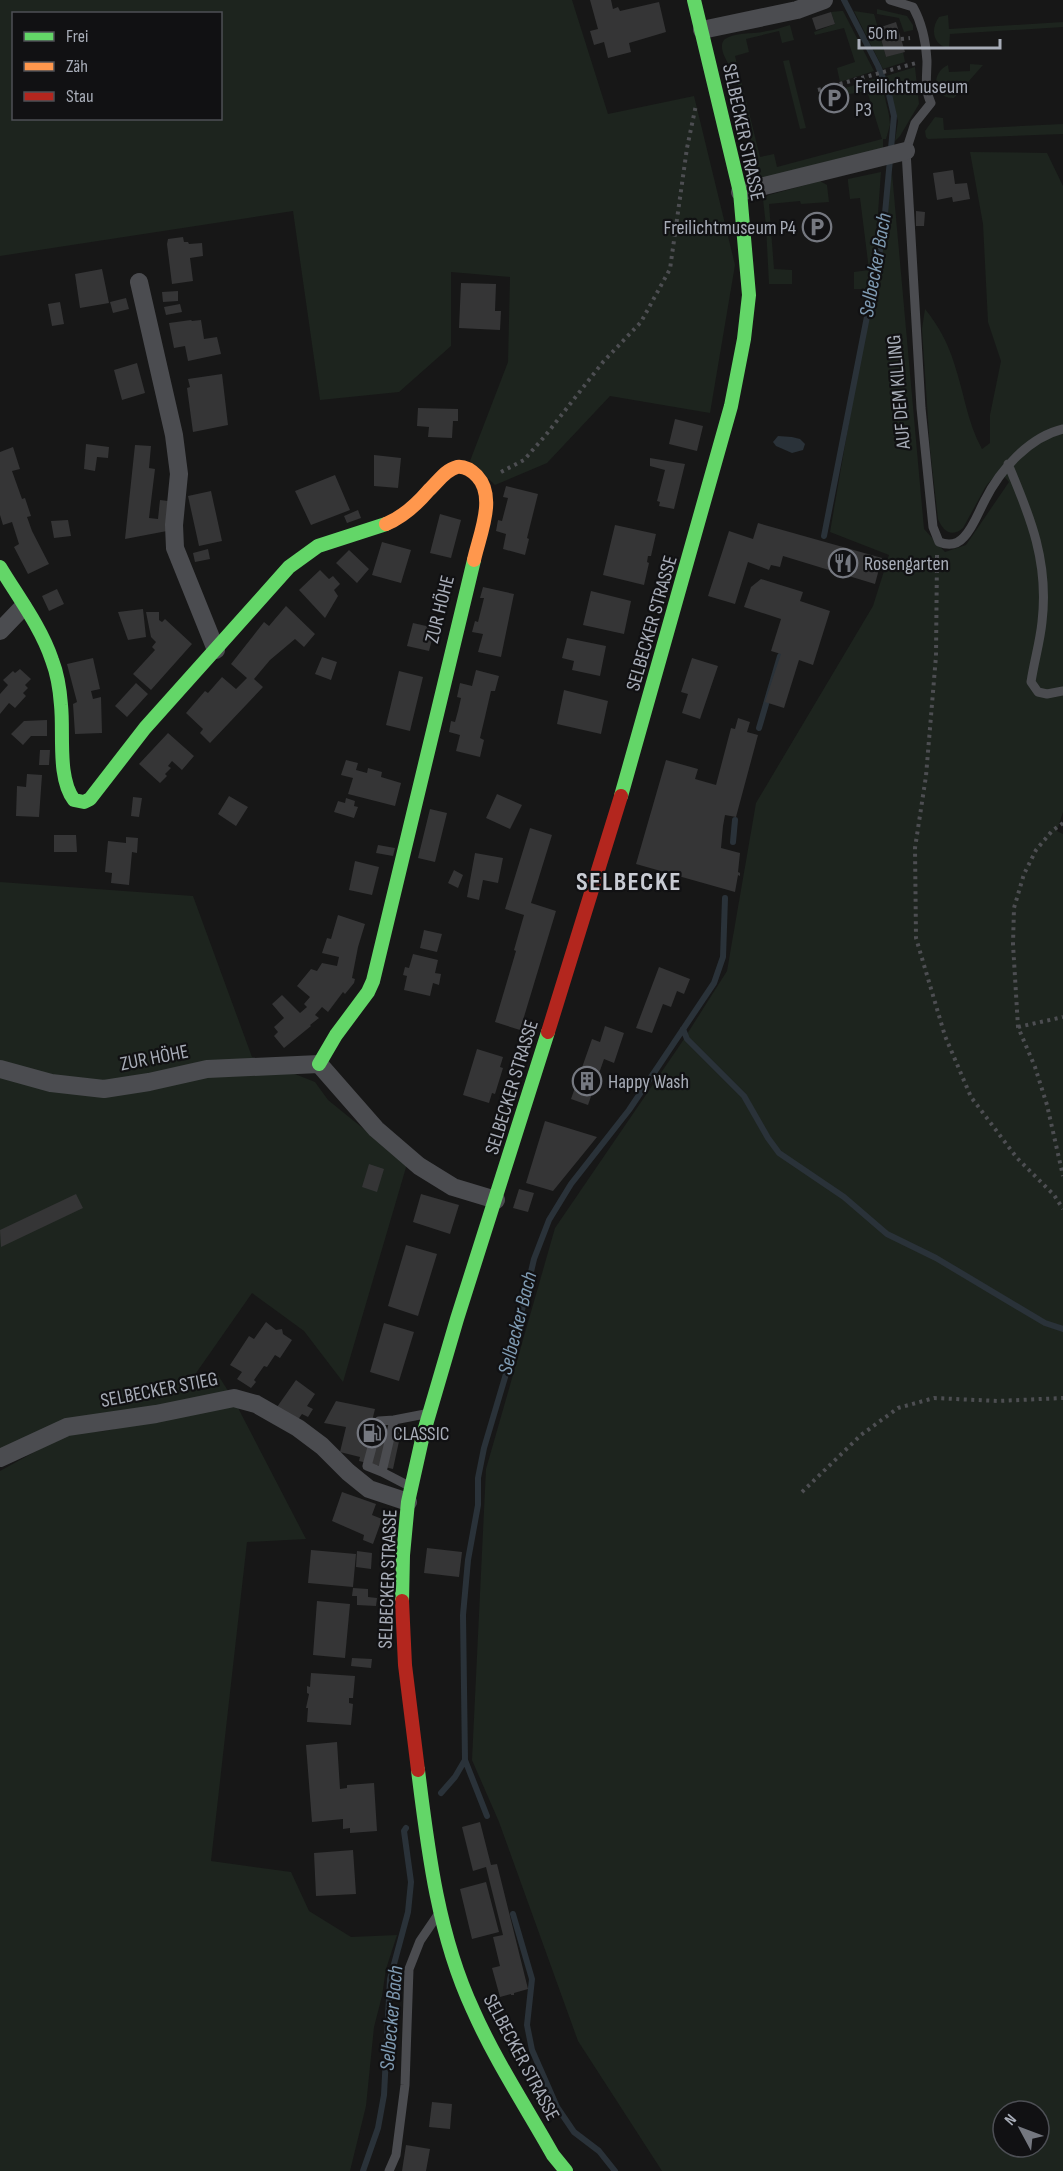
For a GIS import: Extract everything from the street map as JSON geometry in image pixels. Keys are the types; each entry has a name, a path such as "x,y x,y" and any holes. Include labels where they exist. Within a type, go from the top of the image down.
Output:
{"main road":[{"name":"SELBECKER STRASSE","path":"566,2171 553,2155 477,2018 449,1946 430,1863 405,1665 402,1612 403,1556 410,1494 429,1414 631,765 731,406 744,339 749,295 740,192 694,0"},
{"name":"ZUR HÖHE","path":"0,567 52,660 60,704 67,791 75,800 84,802 90,799 146,728 289,567 318,546 398,519 446,472 458,467 467,468 482,482 486,494 485,513 373,981 368,992 336,1035 319,1064"}],"street":[{"path":"702,30 790,12 824,0"},
{"path":"740,192 894,154"},
{"path":"139,282 175,445 179,474 174,525 176,548 216,650"},
{"path":"0,631 23,607"},
{"path":"319,1064 370,1122 414,1162 453,1187 496,1200"},
{"name":"ZUR HÖHE","path":"0,1069 51,1083 104,1089 207,1069 319,1064"},
{"name":"SELBECKER STIEG","path":"0,1458 67,1427 145,1416 234,1398 256,1404 298,1428 322,1446 369,1490 410,1494"}],"lane":[{"path":"890,0 913,7 920,20 927,59 926,93 931,103 922,111 894,154"},
{"name":"AUF DEM KILLING","path":"894,154 911,264 921,408 933,527 939,542"},
{"path":"939,542 946,545 956,544 966,536 988,492 1008,464 1029,446 1063,429"},
{"path":"1008,464 1027,507 1042,560 1042,622 1031,682 1038,692 1047,694 1063,692"},
{"path":"410,1494 382,1472 368,1466 379,1421 429,1414"},
{"path":"382,1472 394,1420"},
{"path":"389,2171 396,2155 405,2085 409,1970 420,1941 441,1910"}],"path":[{"path":"818,90 927,59"},
{"path":"524,460 603,362 641,322 670,269 687,148 698,98 704,90 716,88"},
{"path":"939,542 936,566 936,656 928,754 915,848 916,938 945,1036 971,1097 1017,1158 1054,1195 1063,1209"},
{"path":"1063,823 1052,831 1036,850 1024,874 1014,908 1014,984 1018,1027 1035,1067 1047,1105 1063,1176"},
{"path":"1018,1027 1063,1017"},
{"path":"802,1492 861,1435 898,1408 934,1398 998,1401 1063,1398"}],"shaded area":[{"path":"0,0 572,0 608,114 694,96 735,265 710,413 610,396 547,463 495,485 470,461 508,362 510,277 451,272 451,346 399,392 320,400 293,211 0,256"},
{"path":"877,9 907,16 913,25 913,30 904,32 899,18 877,14"},
{"path":"843,11 874,71 840,82 837,68 855,62 844,28 815,35 814,32 835,24 831,12"},
{"path":"854,11 874,14 886,57 903,52 905,62 883,69"},
{"path":"948,15 949,29 1063,22 1063,27 950,34 949,48 939,44 934,32 939,17"},
{"path":"790,25 794,40 782,43 779,31 746,39 749,52 735,56 760,157 774,154 777,167 882,139 867,91 844,95 842,89 880,77 890,125 886,139 883,139 883,148 760,180 735,72 724,56 722,47 725,39 734,35 770,31"},
{"path":"789,60 806,128 800,129 783,61"},
{"path":"970,64 983,65 954,98 947,97 938,90 936,79 942,69 948,65 949,72 970,71"},
{"path":"915,67 919,104 895,141 898,121 886,76"},
{"path":"935,117 943,118 944,130 1063,124 1063,134 928,139 925,131"},
{"path":"970,152 1047,153 1063,186 1063,812 1057,831 1063,834 1063,2171 662,2171 578,2041 499,1822 472,1760 486,1469 555,1228 682,1042 727,971 756,803 873,606 889,555 830,532 892,173 924,529 945,552 966,545 1009,482 999,471 986,486 963,528 959,531 948,532 940,523 930,449 922,329 925,309 949,348 966,407 982,449 990,443 990,415 1001,361 988,322 983,224"},
{"path":"881,172 875,254 868,289 854,289 854,272 869,270 860,198 850,199 848,179"},
{"path":"820,181 827,185 829,202 801,204 800,201 769,204 774,269 792,270 792,284 769,284 763,199 769,195"},
{"path":"778,436 800,439 805,444 803,450 792,453 776,446 773,442"},
{"path":"0,882 193,896 252,1057 315,1082 328,1100 407,1164 343,1382 304,1331 252,1293 194,1376 218,1375 230,1394 69,1420 0,1455"},
{"path":"236,1404 306,1539 247,1542 211,1861 291,1872 309,1911 351,1937 397,1935 386,1969 374,2027 366,2106 350,2171 0,2171 0,1471 67,1434 105,1431"}],"building":[{"path":"590,0 611,0 613,9 618,7 620,11 659,2 666,32 629,43 631,52 608,58 604,42 594,45 590,31 598,29"},
{"path":"831,12 835,24 816,30 812,18"},
{"path":"896,22 905,52 886,57 878,28"},
{"path":"953,170 955,184 967,183 970,199 953,202 952,197 937,200 933,173"},
{"path":"916,211 925,212 924,226 916,226"},
{"path":"183,237 184,242 189,244 202,243 203,256 190,258 193,281 172,284 168,239"},
{"path":"102,269 109,303 80,308 75,274"},
{"path":"461,283 496,284 495,311 501,311 500,330 459,328"},
{"path":"178,291 178,301 163,302 162,292"},
{"path":"126,298 129,309 113,313 110,302"},
{"path":"60,302 64,324 52,326 48,304"},
{"path":"180,304 182,312 166,315 164,307"},
{"path":"201,320 204,339 217,337 221,354 188,361 185,346 174,348 169,323"},
{"path":"137,363 145,393 122,400 114,370"},
{"path":"222,374 228,425 193,432 187,388 190,387 188,379"},
{"path":"418,408 458,409 458,421 453,421 452,438 428,437 429,427 417,426"},
{"path":"675,419 703,426 697,451 669,444"},
{"path":"86,444 109,447 108,458 97,457 95,471 84,469"},
{"path":"135,445 151,446 149,468 155,469 149,518 158,519 160,500 168,501 167,531 125,539"},
{"path":"13,447 20,469 12,471 31,516 27,517 32,531 49,564 28,574 14,547 19,544 12,522 3,525 0,515 0,452"},
{"path":"374,455 401,458 398,488 374,486"},
{"path":"650,458 685,464 674,509 659,506 660,502 657,501 665,470 650,466"},
{"path":"335,475 350,510 311,525 295,491"},
{"path":"506,486 538,494 525,555 503,549 506,534 496,531 498,520 502,521 508,498 503,497"},
{"path":"211,491 222,541 199,546 188,496"},
{"path":"358,510 361,518 347,523 344,516"},
{"path":"440,514 461,520 451,558 430,553"},
{"path":"68,520 71,536 54,538 51,521"},
{"name":"Rosengarten","path":"758,523 882,558 875,584 783,556 780,567 771,565 769,570 748,562 735,604 708,596 729,531 753,539"},
{"path":"615,525 656,534 651,556 648,556 647,562 649,563 644,585 603,575"},
{"path":"382,542 411,550 401,583 372,575"},
{"path":"208,549 210,559 195,562 193,553"},
{"path":"349,550 369,569 357,583 336,563"},
{"path":"320,570 329,579 333,576 340,584 334,590 338,596 325,618 299,590"},
{"path":"761,579 803,592 800,601 830,611 813,665 799,660 784,708 765,702 781,654 771,651 781,619 744,607 751,587"},
{"path":"483,587 514,594 501,657 478,652 483,634 472,632 475,621 478,622 484,598 480,598"},
{"path":"57,589 64,604 49,611 42,596"},
{"path":"591,591 631,601 624,634 583,625"},
{"path":"286,606 315,634 304,647 295,639 270,660 254,679 263,687 210,743 200,733 203,729 186,713 205,691 208,693 222,677 236,689 247,678 231,664 264,622 269,626"},
{"path":"143,609 146,637 128,640 118,612"},
{"path":"146,612 159,612 159,620 162,622 165,619 192,644 151,690 133,674 155,650 152,647 156,642 151,637"},
{"path":"413,623 435,628 429,651 407,646"},
{"path":"567,638 606,646 600,676 572,670 574,661 562,658"},
{"path":"322,657 337,662 331,680 315,674"},
{"path":"93,658 100,689 91,691 93,699 101,697 102,733 75,734 73,704 77,702 67,664"},
{"path":"692,658 718,666 700,719 682,713 688,694 681,692"},
{"path":"20,669 31,679 25,685 28,688 23,693 26,696 15,708 9,703 0,714 0,694 8,685 3,680 13,671 15,673"},
{"path":"476,670 499,676 495,691 491,691 480,738 484,740 480,757 456,751 460,735 449,732 451,721 455,722 461,698 457,697 460,683 472,686"},
{"path":"399,671 423,677 410,731 386,725"},
{"path":"136,683 148,694 127,717 115,706"},
{"path":"564,690 608,701 601,734 557,724"},
{"path":"738,718 750,722 747,732 758,735 736,817 725,815 723,826 721,848 740,853 738,872 740,876 738,875 735,892 636,864 666,760 698,769 695,779 716,785 731,728 735,729"},
{"path":"47,720 47,736 31,736 23,745 11,734 24,721"},
{"path":"168,733 194,756 182,770 172,761 168,766 171,768 165,774 167,776 160,783 139,764"},
{"path":"40,750 50,750 49,765 39,765"},
{"path":"346,760 358,763 356,770 367,773 368,768 382,772 381,777 401,783 395,806 348,794 353,778 341,775"},
{"path":"27,774 42,775 39,817 16,816 17,786 26,787"},
{"path":"497,794 522,805 510,829 486,818"},
{"path":"229,796 248,807 236,826 218,814"},
{"path":"133,797 142,798 139,817 131,816"},
{"path":"346,798 355,801 354,806 358,807 354,818 334,812 338,801 345,803"},
{"path":"430,809 447,813 435,862 418,858"},
{"path":"530,828 552,835 531,903 556,911 520,1030 495,1022 524,915 505,909"},
{"path":"54,835 76,835 77,852 54,852"},
{"path":"126,837 138,838 137,853 132,852 129,885 111,883 112,873 105,872 108,841 126,843"},
{"path":"378,845 395,848 393,856 376,853"},
{"path":"475,853 503,858 498,883 483,880 479,900 467,897"},
{"path":"355,861 379,867 372,895 349,890"},
{"path":"454,870 463,875 458,888 448,883"},
{"path":"338,915 365,924 352,978 355,979 354,983 345,994 343,992 328,1012 322,1007 315,1015 319,1018 284,1048 274,1036 278,1032 274,1027 284,1018 272,1004 282,995 300,1013 307,1007 304,1004 310,997 297,986 311,969 317,971 322,963 337,966 339,957 322,953 327,938 331,939"},
{"path":"424,930 442,934 437,952 420,948"},
{"path":"413,954 438,960 435,973 441,974 439,985 433,983 430,996 404,990 407,976 403,975 405,967 409,968"},
{"path":"659,967 690,979 684,994 677,991 671,1007 663,1004 652,1033 636,1028"},
{"name":"Happy Wash","path":"605,1026 624,1033 614,1063 604,1059 588,1105 571,1099 592,1039 600,1042"},
{"path":"477,1049 503,1057 500,1067 503,1068 495,1094 492,1093 489,1103 463,1095"},
{"path":"545,1121 597,1137 553,1191 526,1183"},
{"path":"369,1164 384,1169 377,1192 362,1187"},
{"path":"519,1189 534,1193 528,1212 513,1208"},
{"path":"76,1194 83,1208 1,1247 0,1230"},
{"path":"421,1194 459,1205 450,1234 413,1222"},
{"path":"406,1245 437,1254 418,1316 388,1306"},
{"path":"266,1322 276,1330 282,1329 283,1334 292,1340 280,1358 275,1355 267,1367 264,1366 251,1388 237,1379 242,1372 230,1365 249,1336 254,1339"},
{"path":"384,1323 414,1332 399,1381 370,1372"},
{"path":"296,1380 315,1394 307,1406 313,1409 308,1417 302,1414 297,1421 277,1407"},
{"path":"336,1401 375,1409 371,1425 401,1432 393,1469 359,1461 360,1457 340,1452 346,1427 324,1423"},
{"path":"342,1492 376,1504 372,1515 382,1519 373,1544 363,1540 364,1535 332,1521"},
{"path":"427,1548 462,1552 459,1577 424,1573"},
{"path":"311,1550 356,1554 353,1587 308,1583"},
{"path":"357,1551 372,1553 371,1569 356,1567"},
{"path":"353,1588 368,1589 368,1597 377,1598 376,1606 357,1605 357,1596 352,1596"},
{"path":"317,1601 350,1604 345,1658 313,1655"},
{"path":"352,1658 372,1659 371,1668 351,1666"},
{"path":"311,1673 355,1676 353,1698 349,1698 349,1703 353,1704 351,1725 307,1722 308,1708 306,1708 309,1694 307,1686 310,1687"},
{"path":"337,1742 340,1789 347,1788 347,1785 374,1783 377,1831 350,1833 350,1828 343,1829 343,1819 312,1822 306,1745"},
{"path":"480,1822 491,1865 497,1864 528,1989 514,1993 514,1995 500,1997 492,1968 500,1966 493,1937 503,1935 486,1867 473,1871 462,1827"},
{"path":"353,1850 356,1894 316,1896 314,1853"},
{"path":"486,1882 499,1932 472,1939 460,1889"},
{"path":"432,2102 452,2104 450,2129 429,2127"},
{"path":"406,2145 430,2149 426,2171 402,2171"}],"waterway":[{"name":"Selbecker Bach","path":"824,536 883,235 894,116 888,90 878,66 844,0"},
{"name":"Selbecker Bach","path":"759,728 780,656"},
{"name":"Selbecker Bach","path":"733,842 735,820"},
{"name":"Selbecker Bach","path":"441,1793 455,1777 465,1760 463,1615 468,1560 478,1505 478,1478 484,1448 511,1357 534,1259 549,1220 571,1184 629,1110 714,983 723,957 725,898"},
{"path":"683,1029 687,1039 744,1096 779,1153 844,1197 887,1234 936,1258 1045,1323 1063,1329"},
{"path":"465,1760 487,1816"},
{"name":"Selbecker Bach","path":"363,2171 378,2128 384,2095 390,1979 408,1912 411,1882 404,1831 406,1828"},
{"path":"513,1914 532,1979 527,2025 532,2050 557,2107 574,2132 599,2151 615,2171"}],"traffic: fast":[{"path":"621,796 731,406 744,339 749,295 740,192 694,0"},
{"path":"0,567 35,624 52,660 61,700 65,780 74,800 84,802 90,799 145,728 289,567 318,546 386,524"},
{"path":"319,1064 336,1035 368,992 373,981 474,560"},
{"path":"402,1601 408,1502 423,1435 457,1319 548,1032"},
{"path":"418,1770 436,1892 461,1981 501,2065 553,2155 566,2171"}],"traffic: slow":[{"path":"386,524 409,510 449,471 457,467 466,468 477,476 486,495 485,517 474,560"}],"traffic: jam":[{"path":"548,1032 621,796"},
{"path":"402,1601 405,1665 418,1770"}],"place":[{"name":"Freilichtmuseum P3","path":"834,98"},
{"name":"Freilichtmuseum P4","path":"817,227"},
{"name":"Rosengarten","path":"843,563"},
{"name":"Happy Wash","path":"587,1081"},
{"name":"CLASSIC","path":"372,1433"}],"district":[{"name":"SELBECKE","path":"629,881"}]}
